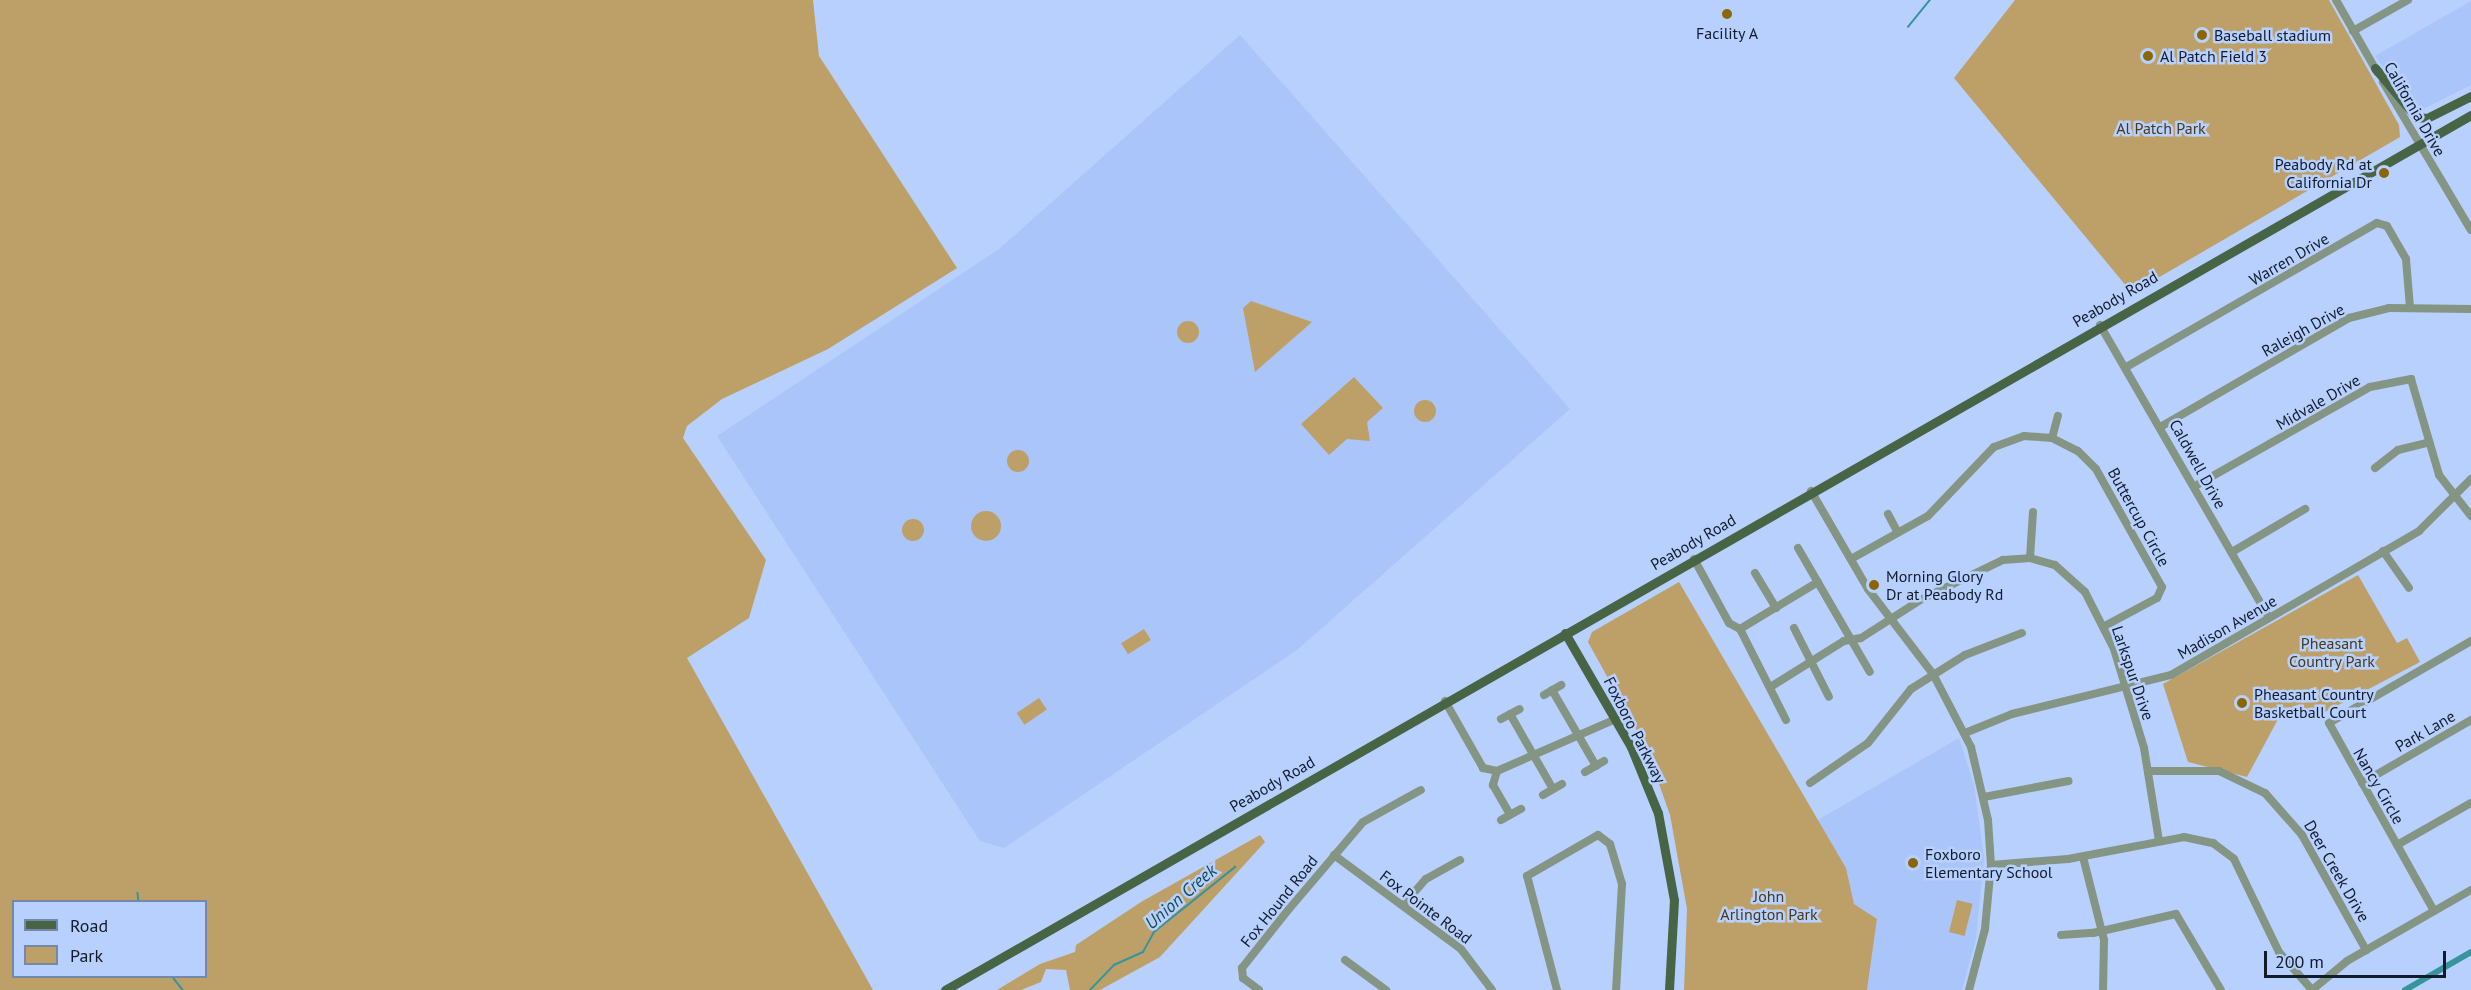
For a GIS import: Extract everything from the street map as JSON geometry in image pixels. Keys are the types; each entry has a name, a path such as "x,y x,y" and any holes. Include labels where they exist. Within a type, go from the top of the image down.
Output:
{"main road":[{"path":"2375,68 2416,117 2427,118 2471,96"},
{"name":"Peabody Road","path":"2457,120 2471,106"},
{"name":"Peabody Road","path":"945,990 2457,120 2471,115"},
{"name":"Foxboro Parkway","path":"1564,633 1616,719 1648,783 1668,852 1674,900 1669,990"}],"street":[{"name":"California Drive","path":"2336,0 2417,143 2471,230"},
{"path":"2353,31 2408,0"},
{"name":"Warren Drive","path":"2128,366 2377,223 2387,226 2406,259 2410,308"},
{"name":"Raleigh Drive","path":"2162,426 2349,318 2410,308 2471,309"},
{"name":"Caldwell Drive","path":"2100,325 2128,366 2269,618"},
{"name":"Midvale Drive","path":"2195,486 2370,387 2394,380 2411,379 2416,386 2439,475 2471,516"},
{"path":"2052,438 2058,416"},
{"name":"Buttercup Circle","path":"1851,560 1937,508 1994,447 2024,436 2052,438 2078,451 2096,469 2162,587 2157,598 2103,627"},
{"path":"2375,468 2398,450 2429,442"},
{"name":"Madison Avenue","path":"1965,733 2012,714 2127,690 2171,675 2419,531 2471,479"},
{"path":"1811,491 1851,560 1891,619 1933,674 1965,733 1984,797 1991,865 1985,929 1969,990"},
{"path":"2232,552 2305,509"},
{"path":"1772,686 1852,638 1986,567 2030,558 2033,512"},
{"path":"1888,514 1898,533"},
{"path":"1798,548 1870,672"},
{"path":"2383,551 2409,588"},
{"name":"Larkspur Drive","path":"2030,558 2067,573 2085,592 2103,627 2127,690 2148,771 2159,841"},
{"path":"1694,559 1729,623 1740,629 1772,686 1786,720"},
{"path":"1755,573 1776,608"},
{"path":"1740,629 1818,582"},
{"path":"1794,628 1828,697"},
{"path":"1810,783 1868,743 1900,697 1933,674 2022,633"},
{"name":"Nancy Circle","path":"2434,911 2329,723 2471,640"},
{"path":"1544,695 1561,685"},
{"path":"1552,690 1596,766"},
{"path":"1445,701 1483,768 1497,771 1616,719"},
{"path":"1501,719 1520,709"},
{"path":"1510,714 1553,789"},
{"name":"Park Lane","path":"2362,783 2471,720"},
{"path":"1585,772 1604,761"},
{"path":"1497,771 1493,784 1510,815"},
{"name":"Deer Creek Drive","path":"2148,771 2219,771 2265,793 2302,835 2366,950"},
{"path":"1984,797 2069,781"},
{"path":"1543,795 1562,784"},
{"name":"Fox Hound Road","path":"1259,990 1243,978 1242,968 1334,855 1371,815 1421,790"},
{"path":"2397,845 2471,803"},
{"path":"1501,820 1521,809"},
{"path":"1557,990 1527,876 1598,835 1614,853 1622,884 1616,990"},
{"path":"1991,865 2083,856 2159,841 2195,838 2225,851 2239,867 2279,952 2312,990 2366,950 2471,890"},
{"name":"Fox Pointe Road","path":"1334,855 1404,904 1461,949 1492,990"},
{"path":"2083,856 2102,932 2103,990"},
{"path":"1404,904 1433,873 1460,860"},
{"path":"2061,935 2102,932 2176,914 2221,990"},
{"path":"1345,960 1386,990"}],"shaded area":[{"path":"2471,1 2471,85 2417,112 2375,56"},
{"path":"1240,35 1570,409 1297,650 1004,848 980,841 717,436 999,249"},
{"name":"Foxboro Elementary School","path":"1959,738 1974,785 1984,858 1976,939 1962,990 1867,990 1877,920 1854,904 1846,868 1816,821"}],"green space":[{"path":"0,0 813,0 819,56 957,268 828,349 722,399 687,426 683,438 766,560 749,618 687,658 873,990 0,990"},
{"name":"Al Patch Park","path":"2015,0 2329,0 2399,125 2400,137 2132,293 1954,78"},
{"path":"1251,301 1312,322 1255,372 1243,308"},
{"path":"1188,321 1196,324 1199,332 1196,340 1188,343 1180,340 1177,332 1180,324"},
{"path":"1354,377 1383,408 1367,422 1370,441 1347,439 1329,455 1301,424"},
{"path":"1425,400 1433,403 1436,411 1433,419 1425,422 1417,419 1414,411 1417,403"},
{"path":"1018,450 1026,453 1029,461 1026,469 1018,472 1010,469 1007,461 1010,453"},
{"path":"986,511 997,515 1001,526 997,537 986,541 975,537 971,526 975,515"},
{"path":"913,519 921,522 924,530 921,538 913,541 905,538 902,530 905,522"},
{"name":"Pheasant Country Park","path":"2358,575 2397,643 2407,638 2420,662 2325,712 2321,719 2284,708 2247,777 2188,762 2163,684"},
{"name":"John Arlington Park","path":"1679,582 1846,868 1854,904 1877,919 1867,990 1684,990 1687,909 1670,815 1646,747 1588,642 1592,632"},
{"path":"1144,629 1151,640 1128,654 1121,643"},
{"path":"1039,698 1047,710 1024,725 1017,713"},
{"path":"1260,835 1265,842 1160,957 1100,990 1070,990 1066,970 1046,969 1041,982 1021,990 997,990 1040,964 1075,952 1076,945 1141,902"},
{"path":"1957,900 1973,904 1965,936 1949,932"}],"waterway":[{"path":"1908,27 1930,0"},
{"name":"Union Creek","path":"1090,990 1114,965 1143,952 1154,932 1235,867"},
{"path":"138,893 139,900"},
{"path":"2405,990 2471,952"},
{"path":"174,978 183,990"}],"place":[{"name":"Facility A","path":"1727,14"},
{"name":"Baseball stadium","path":"2202,35"},
{"name":"Al Patch Field 3","path":"2148,56"},
{"name":"Peabody Rd at California Dr","path":"2384,173"},
{"name":"Morning Glory Dr at Peabody Rd","path":"1874,585"},
{"name":"Pheasant Country Basketball Court","path":"2242,703"},
{"name":"Foxboro Elementary School","path":"1913,863"}]}
